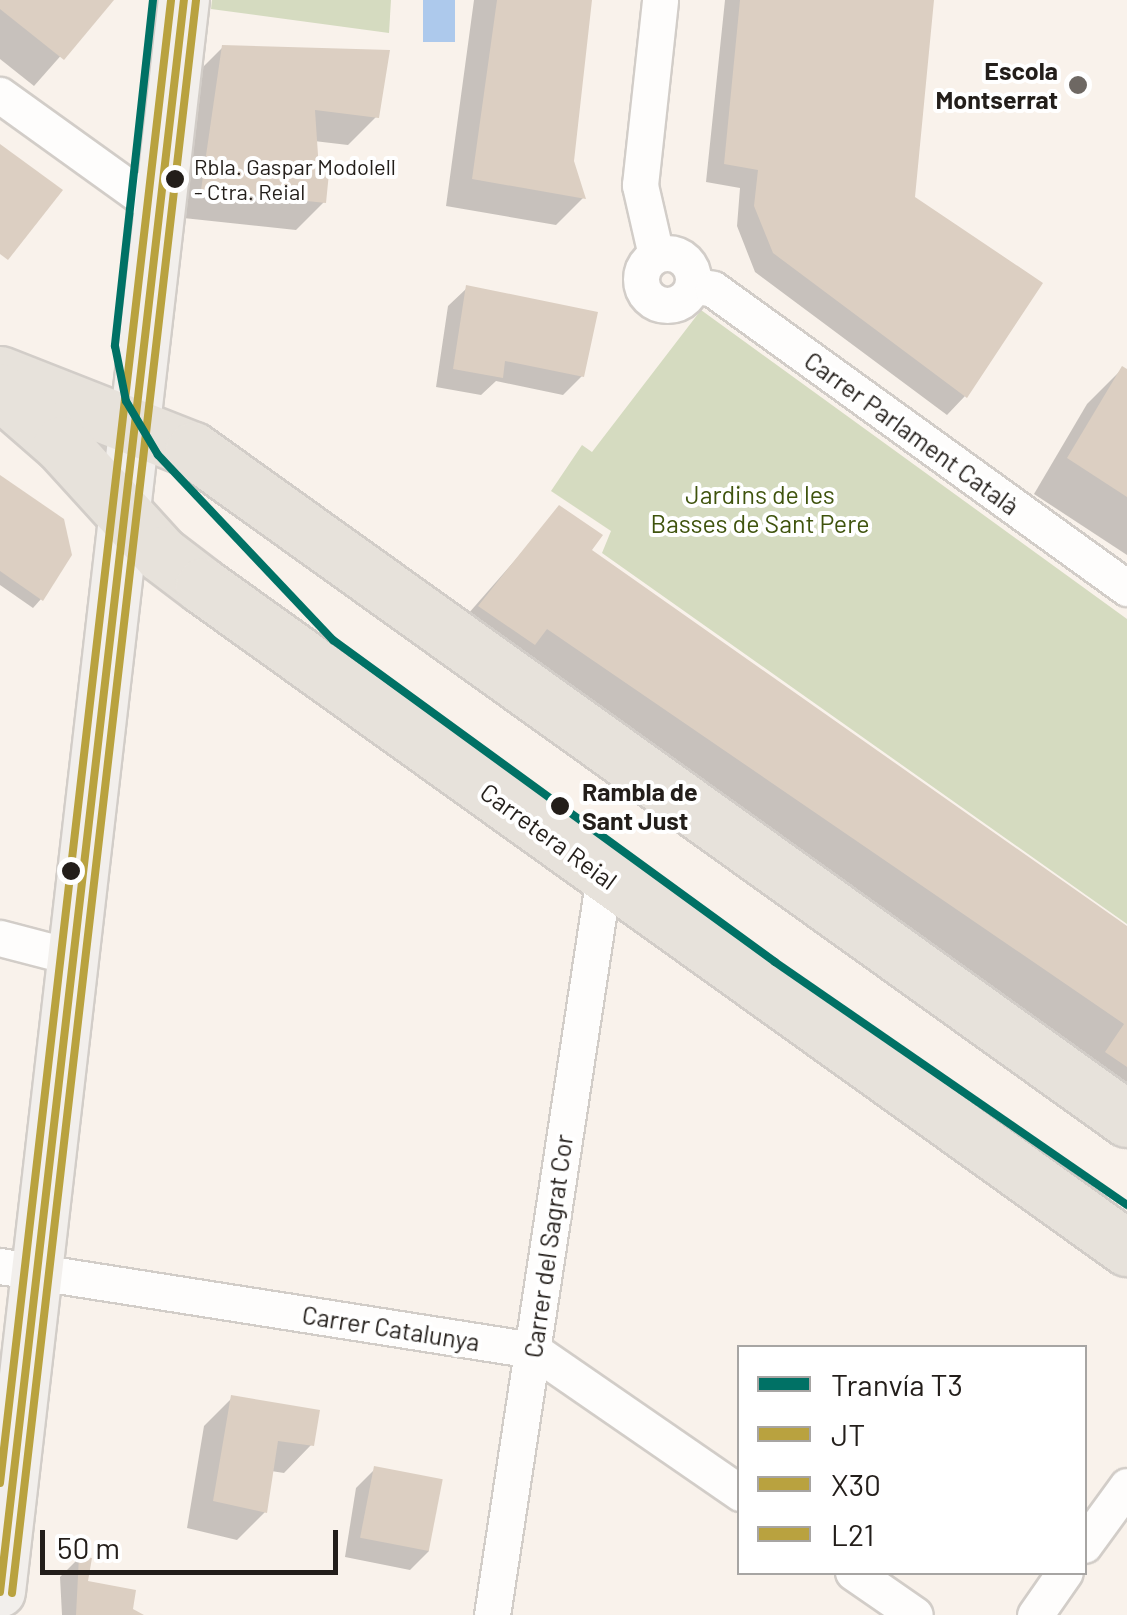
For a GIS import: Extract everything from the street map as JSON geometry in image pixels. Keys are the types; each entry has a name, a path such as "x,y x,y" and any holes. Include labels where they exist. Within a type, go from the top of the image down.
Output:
{"main road":[{"path":"0,374 193,450 1127,1119"},
{"name":"Carretera Reial","path":"0,391 61,444 124,516 203,586 1127,1248"}],"street":[{"path":"0,1592 18,1269 73,957 138,426 184,0"},
{"name":"Carrer Parlament Català","path":"660,0 640,186 656,255 684,258 693,285 713,289 1127,588"},
{"path":"0,95 160,210"},
{"name":"Carrer del Sagrat Cor","path":"492,1615 604,876"},
{"path":"0,938 73,957"},
{"name":"Carrer Catalunya","path":"18,1269 533,1350 737,1491"},
{"path":"1087,1541 1127,1486"},
{"path":"858,1575 915,1615"},
{"path":"1035,1615 1063,1575"}],"green space":[{"path":"212,0 391,0 389,33 211,9"},
{"name":"Jardins de les Basses de Sant Pere","path":"701,310 1127,619 1127,924 602,553 611,531 551,491 582,445 592,452"}],"water":[{"path":"423,0 455,0 455,42 423,42"}],"building":[{"path":"0,0 114,0 64,60 0,9"},
{"path":"497,0 592,0 574,161 586,199 472,179"},
{"path":"740,0 934,0 915,197 1043,283 967,398 773,253 754,206 758,170 724,164"},
{"path":"222,45 390,50 379,118 315,110 319,170 329,173 326,203 201,190"},
{"path":"0,144 63,190 8,260 0,254"},
{"path":"466,285 598,312 584,377 505,361 503,378 453,369"},
{"path":"1122,366 1127,369 1127,497 1067,458"},
{"path":"0,475 64,519 72,555 43,601 0,571"},
{"path":"559,505 603,535 592,550 1127,926 1127,1067 1105,1052 1124,1024 547,629 535,645 478,606"},
{"path":"231,1395 320,1410 314,1446 278,1441 267,1513 213,1501"},
{"path":"374,1466 443,1479 429,1551 360,1538"},
{"path":"79,1556 92,1558 88,1581 136,1590 133,1609 144,1615 76,1615"}],"tram line":[{"name":"T3","path":"153,0 115,346 126,401 158,455 333,640 775,962 1127,1205"}],"transit line":[{"name":"L21","path":"0,1483 171,0"},
{"name":"JT","path":"0,1592 184,0"},
{"name":"X30","path":"12,1593 196,1"}],"place":[{"name":"Escola Montserrat","path":"1078,85"},
{"name":"Rbla. Gaspar Modolell - Ctra. Reial","path":"175,179"},
{"name":"Rambla de Sant Just","path":"560,806"}]}
